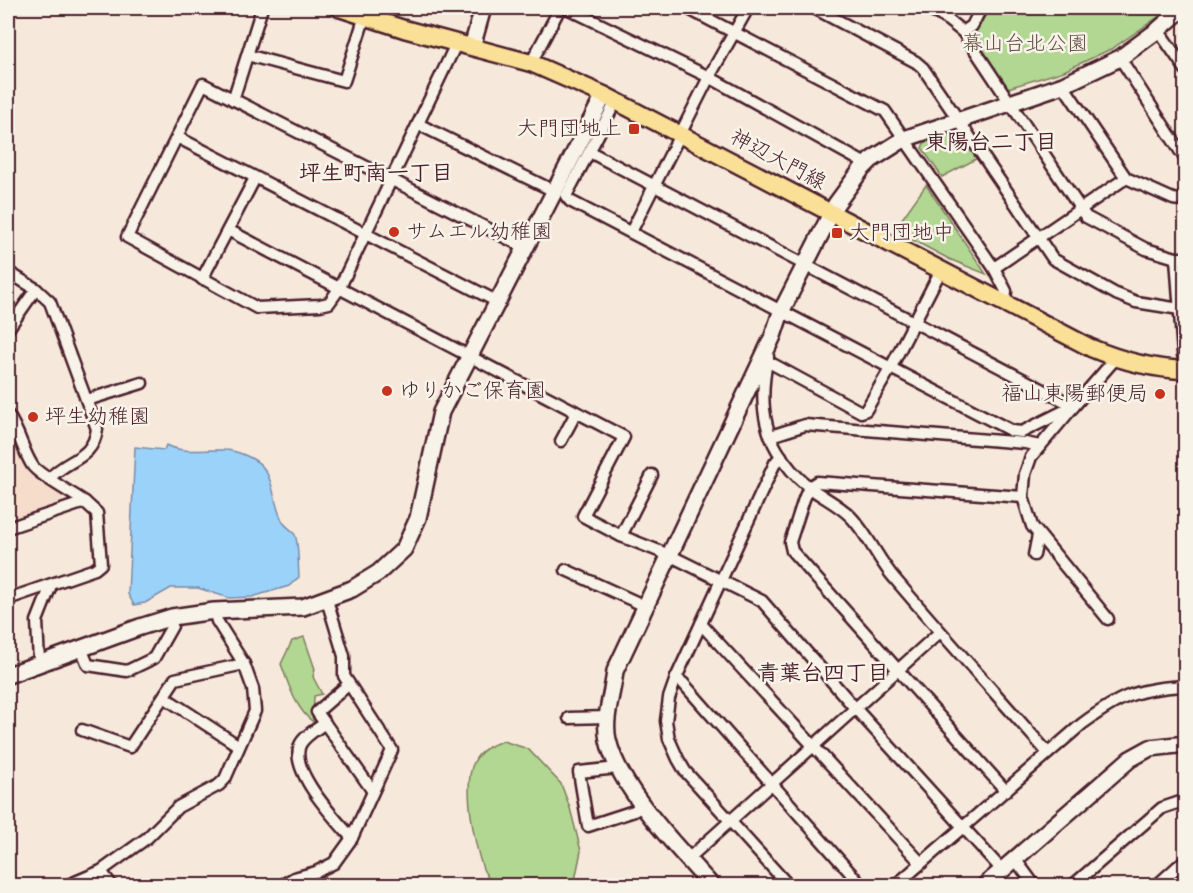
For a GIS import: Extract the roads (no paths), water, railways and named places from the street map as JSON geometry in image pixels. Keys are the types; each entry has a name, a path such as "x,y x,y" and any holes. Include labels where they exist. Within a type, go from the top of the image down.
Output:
{"main road":[{"name":"神辺大門線","path":"339,8 404,29 531,63 610,98 681,134 1091,348 1144,366 1185,370"}],"street":[{"path":"233,100 262,8"},
{"path":"483,8 418,124 391,180 339,289 329,303 257,308 127,237 203,84 233,100 391,180 526,248"},
{"path":"531,63 560,8"},
{"path":"567,8 709,77 867,164"},
{"path":"687,8 885,111 994,268 1006,291 1005,303"},
{"path":"631,232 709,77 748,8"},
{"path":"814,8 916,62 923,68 1053,259 1116,294 1137,302 1183,310"},
{"path":"925,8 944,17 963,32 1008,102 1090,220 1136,244 1181,258 1185,362"},
{"path":"963,32 972,26 981,8"},
{"path":"1048,753 890,573 851,517 795,475 781,456 764,415 763,377 781,312 836,204 867,164 904,139 1063,85 1120,58 1158,30 1181,8"},
{"path":"248,55 344,81 365,16"},
{"path":"1158,30 1185,70"},
{"path":"1120,58 1185,160"},
{"path":"1063,85 1126,178 1173,199 1185,201"},
{"path":"610,98 590,152 566,196 570,201 1012,432 1022,432 1074,406"},
{"path":"8,675 39,662 172,617 214,611 303,607 327,600 352,589 378,573 404,549 418,518 441,412 556,192 610,98"},
{"path":"418,124 556,192"},
{"path":"177,137 498,302"},
{"path":"590,152 1074,406"},
{"path":"202,279 255,177"},
{"path":"994,268 1126,178"},
{"path":"228,230 624,438 583,516 762,601 855,708 1002,870"},
{"path":"767,362 861,412 866,410 941,270"},
{"path":"8,272 36,289 50,302 97,429 95,442 89,451 58,470 50,478"},
{"path":"8,328 36,289"},
{"path":"712,885 643,805 618,768 608,739 607,717 615,671 773,336"},
{"path":"1108,619 1038,535 1032,526 1023,497 1025,474 1031,457 1116,358"},
{"path":"87,400 142,383"},
{"path":"561,441 576,413"},
{"path":"8,415 17,429 32,466 38,473 50,478 97,513 101,564 95,569 8,599"},
{"path":"771,436 805,426 1040,446"},
{"path":"781,456 775,463 676,678 669,698 666,721 669,739 685,771 789,885"},
{"path":"621,536 652,475"},
{"path":"1006,791 792,551 790,542 809,487 817,482 1023,497"},
{"path":"8,528 85,502"},
{"path":"1034,555 1038,535"},
{"path":"566,570 645,606"},
{"path":"39,662 37,621 50,588 49,585"},
{"path":"281,885 334,863 352,837 372,790 393,750 344,676 344,656 327,600"},
{"path":"66,885 101,872 147,838 177,807 219,785 225,779 255,711 253,689 244,664 217,621 214,611"},
{"path":"81,648 88,665 127,671 154,658 168,633 172,617"},
{"path":"701,624 921,863"},
{"path":"688,859 940,632"},
{"path":"82,730 130,747 175,679 244,664"},
{"path":"676,678 683,683 862,885"},
{"path":"349,684 317,712 372,790"},
{"path":"895,885 1048,753 1109,704 1150,689 1185,686"},
{"path":"164,697 238,746"},
{"path":"569,718 607,717"},
{"path":"325,723 307,736 299,746 299,760 302,771 325,807 352,837"},
{"path":"984,885 1130,759 1150,748 1185,744"},
{"path":"618,768 579,772 588,826 634,811 643,805"},
{"path":"1072,885 1162,807 1185,800"},
{"path":"1015,859 1035,885"},
{"path":"1156,885 1185,859"},
{"path":"101,872 112,885"}],"water":[{"path":"166,445 187,450 234,451 259,463 269,479 284,524 295,535 299,577 289,586 252,597 229,598 198,588 171,588 145,603 134,605 128,594 135,447 164,450"}],"place":[{"name":"大門団地上","path":"634,129"},
{"name":"サムエル幼稚園","path":"394,232"},
{"name":"大門団地中","path":"837,233"},
{"name":"ゆりかご保育園","path":"387,391"},
{"name":"福山東陽郵便局","path":"1160,394"},
{"name":"坪生幼稚園","path":"33,417"}],"district":[{"name":"東陽台二丁目","path":"991,143"},
{"name":"坪生町南一丁目","path":"376,174"},
{"name":"青葉台四丁目","path":"823,674"}],"park label":[{"name":"幕山台北公園","path":"1025,44"}]}
